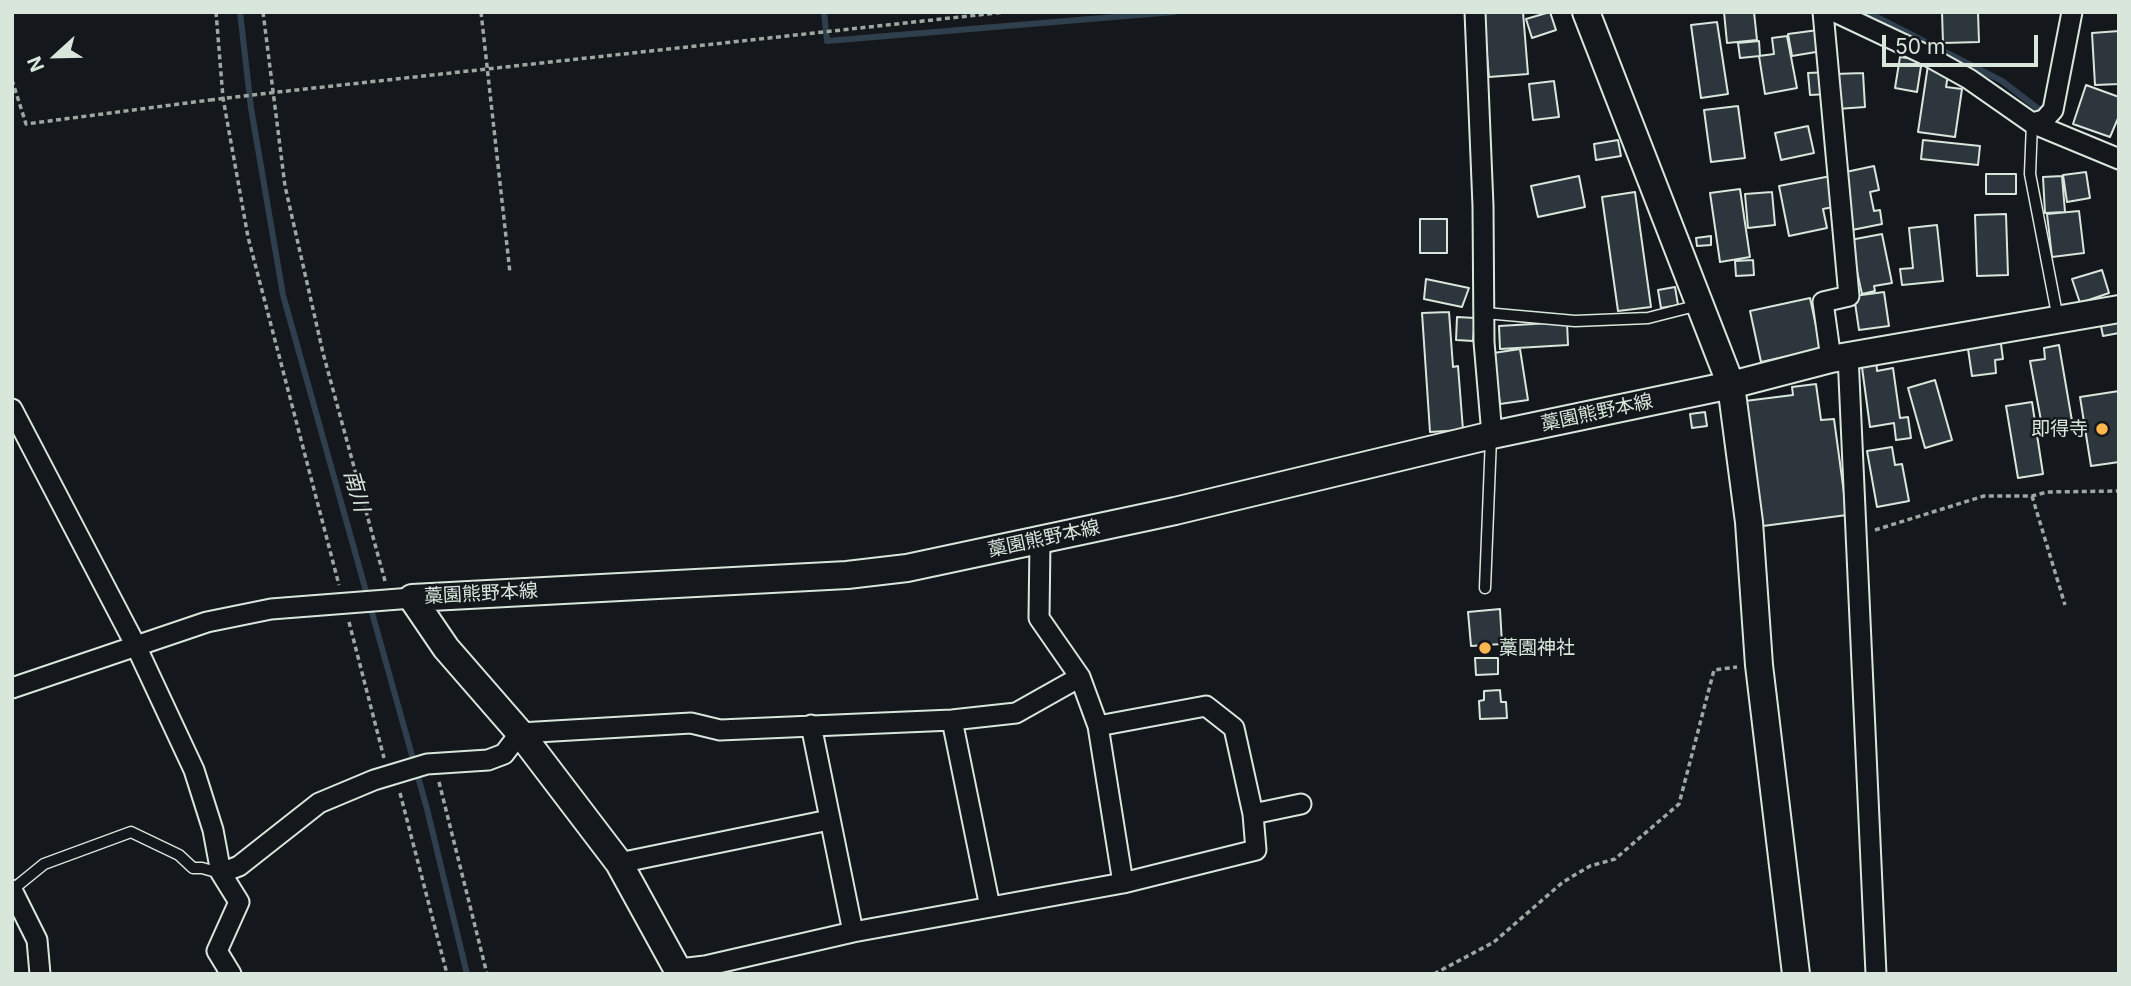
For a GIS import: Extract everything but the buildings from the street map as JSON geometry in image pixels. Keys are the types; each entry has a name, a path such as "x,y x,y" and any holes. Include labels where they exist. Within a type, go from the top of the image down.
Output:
{"main road":[{"path":"1586,12 1731,385 1749,522 1759,665 1796,974"},
{"name":"藁園熊野本線","path":"395,599 848,575 907,568 1040,541 1492,435 1731,385 1840,357 2119,309"},
{"name":"藁園熊野本線","path":"395,599 446,648 520,733 620,863 680,972"}],"street":[{"path":"1475,12 1484,342 1492,435"},
{"path":"1823,12 1849,296 1824,302 1840,357 1856,536 1875,974"},
{"path":"1835,12 1948,67 2119,159"},
{"path":"2043,118 2072,12"},
{"path":"12,409 136,646 194,770 213,830 221,873 239,902 217,951 231,974"},
{"path":"1040,541 1039,618 1080,677 1098,726 1123,883"},
{"path":"12,688 207,622 271,609 395,599"},
{"path":"221,873 239,866 319,803 374,780 431,764 488,760 503,754 520,733 691,723 720,730 952,720 1016,713 1080,677"},
{"path":"680,972 853,932 1123,883 1256,850 1253,814 1234,728 1206,706 1098,726"},
{"path":"952,720 990,907"},
{"path":"811,725 853,932"},
{"path":"1253,814 1301,804"},
{"path":"620,863 830,820"},
{"path":"15,899 37,940 40,974"}],"lane":[{"path":"2043,118 2030,174 2058,319"},
{"path":"1485,313 1575,321 1648,318 1700,305"},
{"path":"1485,588 1492,435"},
{"path":"15,899 44,864 131,832 180,855 193,868 221,873"}],"path":[{"path":"216,12 223,98 248,237 347,603 385,764 401,794 447,974"},
{"path":"263,12 285,186 323,353 378,558 395,599"},
{"path":"481,12 510,273"},
{"path":"12,79 26,124 223,98 1004,12"},
{"path":"1856,536 1984,496 2119,491"},
{"path":"2032,496 2065,605"},
{"path":"1434,974 1494,942 1563,882 1590,866 1615,859 1679,804 1714,670 1759,665"},
{"path":"431,764 487,974"}],"waterway":[{"name":"南川","path":"240,12 251,108 283,295 427,809 467,974"},
{"path":"824,12 827,41 1174,12"},
{"path":"1867,12 2002,81 2045,114"}],"place":[{"name":"即得寺","path":"2102,429"},
{"name":"藁園神社","path":"1485,648"}]}
